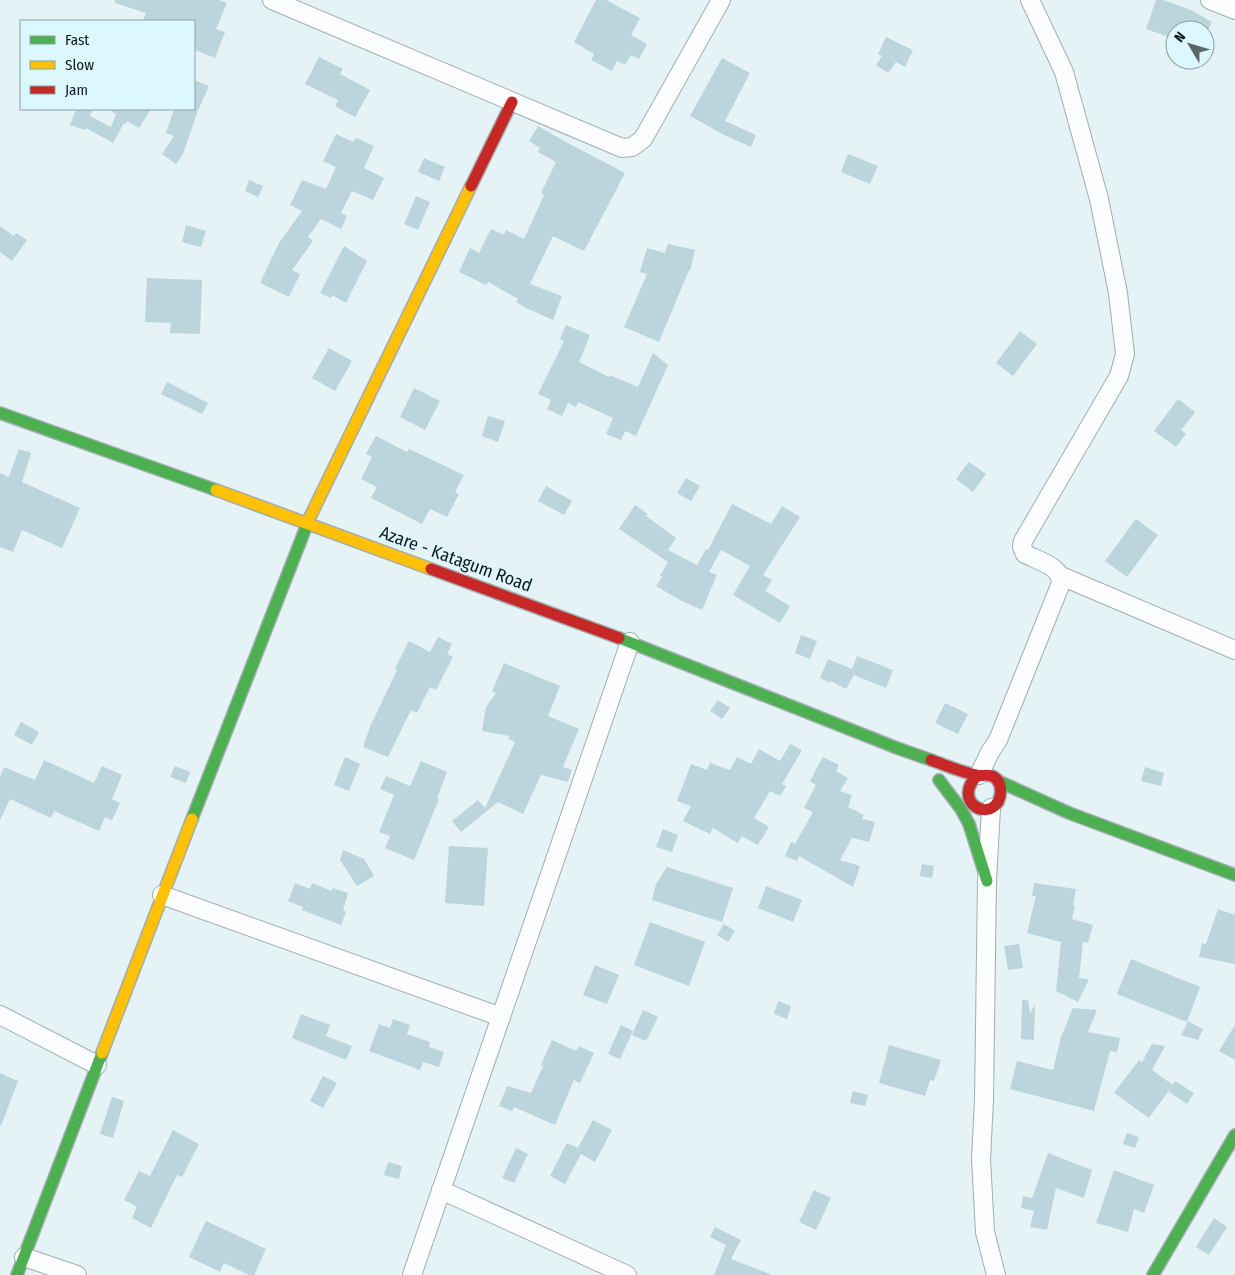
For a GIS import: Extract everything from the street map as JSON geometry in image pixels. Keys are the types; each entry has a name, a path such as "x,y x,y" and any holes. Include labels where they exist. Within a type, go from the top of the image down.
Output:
{"main road":[{"path":"17,1275 307,522 512,102"},
{"name":"Azare - Katagum Road","path":"0,413 307,522 630,642 897,748 978,775 989,775 1069,813 1235,875"},
{"name":"Azare - Katagum Road","path":"897,748 967,797 976,808 997,808"},
{"path":"932,774 961,809 969,824 987,881"},
{"path":"967,797 970,781 978,775"},
{"path":"997,808 1002,795 1002,788 998,780"},
{"name":"Azare - Katagum Road","path":"1038,813 1069,813"},
{"path":"1153,1275 1235,1135"}],"street":[{"path":"272,0 622,148 632,147 643,139 721,0"},
{"path":"978,775 998,740 1061,582 1061,576 1057,569 1025,554 1022,547 1023,541 1119,376 1125,354 1118,293 1098,199 1079,126 1064,72 1030,0"},
{"path":"1210,0 1235,10"},
{"path":"1061,576 1235,650"},
{"path":"412,1275 630,642"},
{"path":"998,740 1000,756 998,780"},
{"path":"996,1275 985,1232 981,1159 984,1100 987,881 997,808"},
{"path":"162,895 501,1017"},
{"path":"0,1016 97,1065"},
{"path":"441,1190 626,1275"},
{"path":"24,1257 77,1275"}],"building":[{"path":"115,0 219,0 227,3 216,29 225,32 215,58 195,50 195,20 143,20 146,13 115,3"},
{"path":"596,0 606,0 640,18 631,35 647,44 639,59 631,55 625,65 617,61 612,71 591,60 594,54 574,42"},
{"path":"1156,0 1163,0 1191,10 1208,20 1165,20 1165,36 1146,29"},
{"path":"886,37 913,50 905,67 896,62 888,73 876,65 882,56 878,54"},
{"path":"319,57 343,69 340,74 370,90 355,117 335,106 338,100 305,84"},
{"path":"722,58 750,73 725,121 756,135 751,147 726,136 690,116"},
{"path":"195,80 209,86 197,113 183,154 176,164 162,154 174,136 166,133 174,110 195,110"},
{"path":"76,110 93,110 90,116 111,127 116,114 110,110 150,110 139,128 127,121 126,124 124,123 113,143 86,128 85,130 70,125"},
{"path":"538,126 625,173 584,251 553,236 530,284 562,296 553,320 526,308 516,302 518,299 488,282 486,285 459,272 470,248 479,253 491,229 504,235 506,230 524,239 544,195 541,193 556,162 538,152 540,148 529,141"},
{"path":"336,134 353,142 356,138 374,146 364,168 384,178 373,200 352,191 341,213 347,216 341,229 321,219 308,237 313,241 292,270 300,274 289,297 260,283 279,243 302,211 290,205 302,180 326,189 336,167 323,161"},
{"path":"848,154 878,166 870,184 841,172"},
{"path":"424,158 445,167 439,181 418,172"},
{"path":"249,180 263,186 258,197 245,191"},
{"path":"416,196 430,202 418,230 404,224"},
{"path":"186,225 206,231 201,247 182,242"},
{"path":"0,226 14,236 16,233 27,240 12,261 0,252"},
{"path":"668,244 695,250 690,271 659,342 624,327 647,274 640,272 647,248 665,253"},
{"path":"344,246 367,261 346,303 332,295 331,298 320,293"},
{"path":"147,278 202,280 200,334 170,333 171,323 145,322"},
{"path":"566,325 590,335 579,362 609,377 610,375 638,387 653,353 668,365 636,436 625,431 621,440 606,434 613,418 578,402 576,407 568,403 562,416 547,409 551,400 538,394 564,341 560,339"},
{"path":"1020,331 1037,344 1013,376 996,363"},
{"path":"329,348 352,361 335,391 312,378"},
{"path":"167,382 208,403 202,414 161,394"},
{"path":"414,388 440,401 425,430 400,417"},
{"path":"1178,399 1195,412 1181,430 1186,434 1176,447 1154,431"},
{"path":"488,416 505,421 498,442 482,436"},
{"path":"376,436 407,452 409,449 464,475 455,492 459,494 447,517 430,509 422,524 371,498 377,487 361,479 372,457 366,454"},
{"path":"19,449 31,453 22,482 80,508 62,548 22,530 13,552 0,547 0,473 9,477"},
{"path":"969,462 986,474 973,492 956,479"},
{"path":"686,478 700,486 691,501 677,493"},
{"path":"546,486 572,501 564,515 538,501"},
{"path":"732,504 771,524 782,506 800,517 763,575 772,580 765,591 790,606 780,623 733,595 750,566 721,550 709,572 717,575 702,610 656,586 668,562 619,529 635,505 648,514 646,516 676,538 668,550 697,565 706,549 708,550"},
{"path":"1136,519 1158,535 1127,577 1105,561"},
{"path":"801,635 817,641 810,659 795,653"},
{"path":"438,637 452,644 447,654 453,657 436,690 430,687 417,713 411,710 388,757 363,747 370,727 397,670 395,669 409,641 430,652"},
{"path":"857,656 893,670 886,688 854,675 846,689 831,681 830,683 820,678 828,659 852,669"},
{"path":"504,663 560,686 548,716 579,729 563,767 572,770 568,782 541,775 523,814 498,802 461,832 452,821 478,800 485,808 515,742 508,739 509,736 482,731 486,707 496,693 492,692"},
{"path":"718,700 730,708 722,719 710,711"},
{"path":"945,703 968,714 958,734 935,723"},
{"path":"21,722 39,732 32,745 14,735"},
{"path":"790,744 802,750 782,784 786,786 780,796 770,791 754,818 769,827 758,845 742,836 738,843 713,828 710,834 683,821 691,806 677,801 691,764 707,770 710,763 730,770 737,757 751,764 759,749 780,761"},
{"path":"345,757 360,764 349,791 334,785"},
{"path":"823,757 839,765 836,771 848,778 840,791 852,795 848,807 864,815 862,819 875,822 869,842 852,838 840,860 860,866 853,887 799,856 797,861 785,856 791,842 795,844 813,812 804,808 816,785 810,781"},
{"path":"44,760 94,783 102,766 122,775 112,799 120,803 112,820 105,817 99,831 54,811 51,818 10,799 0,820 0,777 4,767 35,780"},
{"path":"421,761 447,772 437,798 439,799 414,860 385,848 390,836 379,832 394,795 380,789 386,776 410,786"},
{"path":"175,766 190,772 186,783 170,777"},
{"path":"1145,767 1164,773 1161,786 1141,781"},
{"path":"663,829 678,835 672,852 656,847"},
{"path":"449,846 488,848 484,906 445,903"},
{"path":"343,850 364,859 374,876 357,886 340,860"},
{"path":"922,864 934,866 932,878 920,876"},
{"path":"667,867 733,888 722,922 652,900 656,884"},
{"path":"295,883 310,889 312,883 332,891 332,888 348,893 343,910 346,912 341,925 302,910 303,907 288,901"},
{"path":"1034,883 1076,889 1072,919 1093,925 1088,943 1083,942 1079,978 1089,979 1078,1002 1056,991 1061,942 1027,933 1036,896 1032,896"},
{"path":"766,886 802,900 793,922 758,908"},
{"path":"1218,909 1235,915 1235,964 1199,957 1202,943 1206,944"},
{"path":"650,922 705,942 689,986 634,965"},
{"path":"724,924 735,931 728,942 717,935"},
{"path":"1019,944 1023,968 1008,970 1004,946"},
{"path":"1131,959 1200,987 1187,1022 1117,994"},
{"path":"595,965 619,975 607,1004 583,995"},
{"path":"1022,1000 1028,1000 1030,1014 1035,1004 1034,1040 1021,1039"},
{"path":"778,1001 791,1006 787,1019 774,1014"},
{"path":"1073,1008 1097,1010 1088,1032 1120,1038 1117,1052 1110,1051 1094,1111 1010,1089 1017,1061 1053,1070 1061,1037"},
{"path":"643,1010 658,1017 646,1041 632,1035"},
{"path":"301,1014 330,1025 326,1036 352,1046 346,1060 292,1038"},
{"path":"393,1019 410,1025 407,1034 430,1042 429,1047 444,1052 439,1067 423,1062 420,1070 369,1051 379,1024 390,1028"},
{"path":"1188,1021 1203,1029 1198,1040 1181,1035"},
{"path":"621,1025 633,1031 620,1059 608,1054"},
{"path":"1235,1025 1235,1060 1219,1051"},
{"path":"552,1040 576,1051 579,1046 594,1053 580,1083 574,1080 555,1125 514,1107 512,1111 499,1106 507,1086 531,1093"},
{"path":"1152,1044 1165,1046 1152,1070 1173,1085 1149,1118 1114,1093 1139,1060 1142,1062"},
{"path":"889,1045 941,1060 934,1081 930,1080 925,1096 879,1083"},
{"path":"0,1073 18,1081 1,1126 0,1125"},
{"path":"323,1076 337,1083 323,1108 310,1101"},
{"path":"1175,1081 1194,1093 1187,1104 1169,1092"},
{"path":"853,1091 868,1095 865,1106 850,1103"},
{"path":"112,1097 124,1101 113,1138 100,1134"},
{"path":"593,1120 612,1130 595,1162 581,1154 565,1184 550,1176 567,1143 578,1148"},
{"path":"173,1130 199,1144 182,1177 177,1175 151,1228 132,1218 137,1207 124,1200 139,1171 150,1176"},
{"path":"1127,1133 1139,1137 1135,1148 1123,1144"},
{"path":"516,1148 528,1154 514,1183 502,1178"},
{"path":"1048,1153 1092,1170 1084,1198 1056,1188 1047,1230 1030,1227 1034,1211 1021,1208 1023,1196 1032,1198"},
{"path":"388,1162 402,1166 399,1179 384,1175"},
{"path":"1114,1170 1154,1185 1144,1213 1134,1209 1128,1232 1096,1223"},
{"path":"814,1190 831,1198 816,1230 799,1222"},
{"path":"1214,1218 1227,1227 1209,1255 1196,1247"},
{"path":"206,1221 266,1249 254,1275 249,1275 224,1263 220,1272 189,1257"},
{"path":"715,1227 741,1240 731,1259 770,1275 714,1275 726,1245 710,1237"}],"traffic: fast":[{"path":"0,413 216,490"},
{"path":"192,819 310,517"},
{"path":"619,638 931,760"},
{"path":"939,780 961,809 969,824 987,881"},
{"path":"998,781 1069,813 1235,875"},
{"path":"17,1275 102,1053"},
{"path":"1153,1275 1235,1135"}],"traffic: slow":[{"path":"310,517 471,186"},
{"path":"216,490 431,569"},
{"path":"102,1053 192,819"}],"traffic: jam":[{"path":"471,186 512,102"},
{"path":"431,569 619,638"},
{"path":"931,760 970,774 990,775 997,779 1001,792 998,802 992,808 986,810 979,809 970,800 968,793 970,785 977,776"}]}
